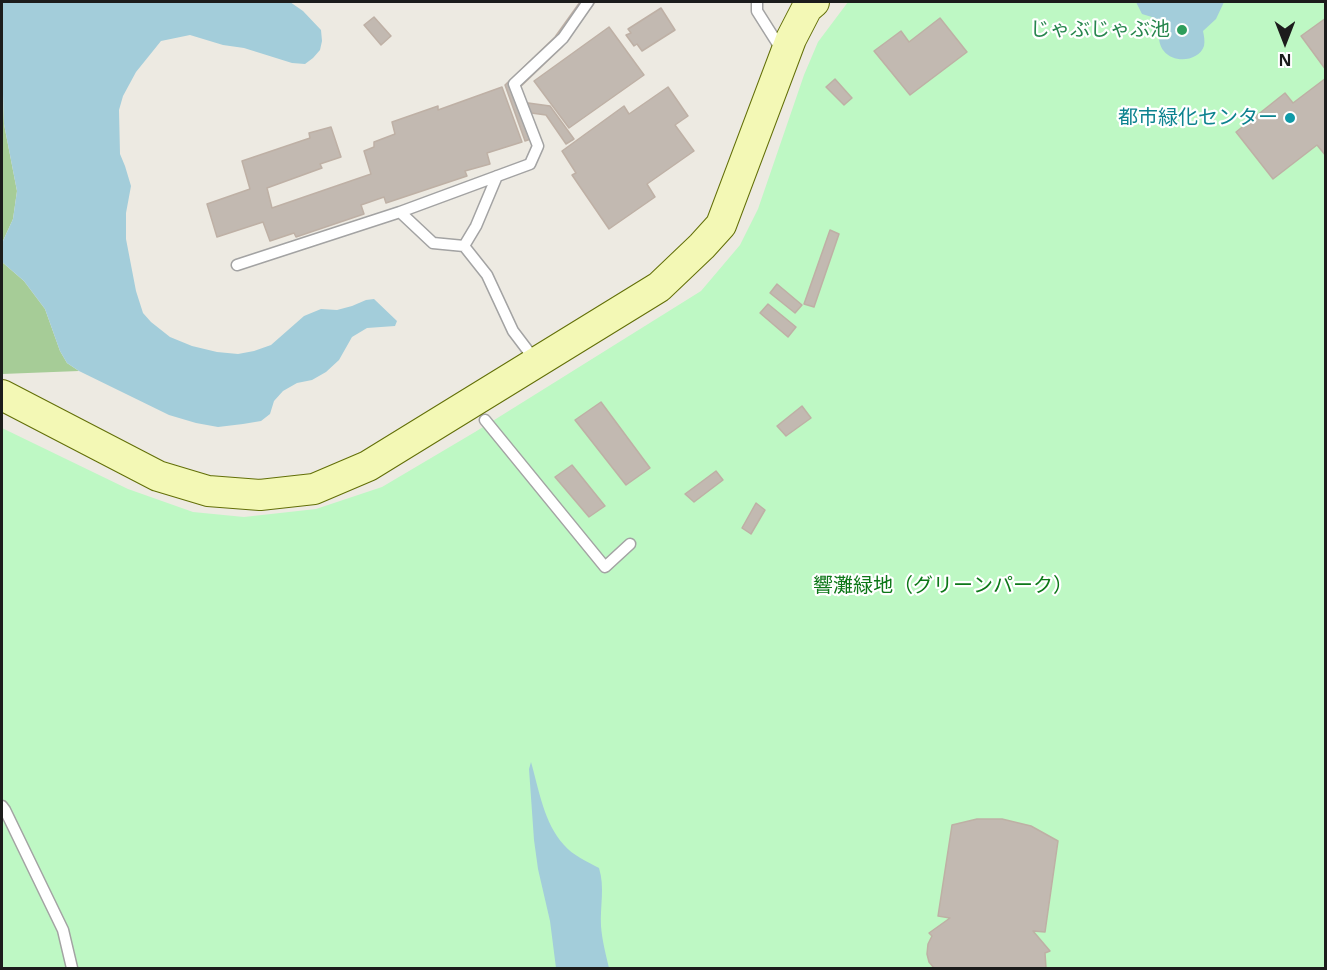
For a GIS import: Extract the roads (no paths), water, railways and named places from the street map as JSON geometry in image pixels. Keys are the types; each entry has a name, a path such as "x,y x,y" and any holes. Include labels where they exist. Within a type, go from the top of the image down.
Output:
{"street":[{"path":"2,395 158,476 208,491 260,495 314,489 368,466 659,287 702,246 721,225 791,39 807,8 814,2"}],"lane":[{"path":"237,265 400,212 530,164 538,146 514,84 563,38 588,2"},
{"path":"758,2 757,11 785,54"},
{"path":"464,246 476,226 496,176"},
{"path":"400,212 433,243 464,246 487,275 513,332 537,362"},
{"path":"485,420 605,567 630,544"},
{"path":"2,806 63,930 72,969"}],"water":[{"path":"2,2 290,2 303,11 321,30 322,41 320,50 305,64 292,63 190,35 161,41 136,72 123,96 119,110 120,154 131,186 126,213 126,239 136,291 143,313 170,337 192,346 217,352 238,354 254,351 271,345 304,316 321,309 337,310 366,300 374,299 397,321 395,326 367,328 352,337 339,360 326,372 283,391 274,401 270,414 261,421 218,427 169,415 67,363 60,351 45,309 24,281 2,262 2,243 13,219 17,191 4,124"},
{"name":"じゃぶじゃぶ池","path":"1136,2 1224,2 1216,19 1203,31 1204,46 1200,53 1185,59 1168,55 1162,49 1159,39 1160,26 1155,18 1142,14"},
{"path":"531,762 543,806 557,836 571,852 599,868 602,889 602,931 609,968 556,968 550,921 534,840 529,769"}],"place":[{"name":"じゃぶじゃぶ池","path":"1182,30"},
{"name":"都市緑化センター","path":"1290,118"}],"park label":[{"name":"響灘緑地（グリーンパーク）","path":"943,586"}]}
